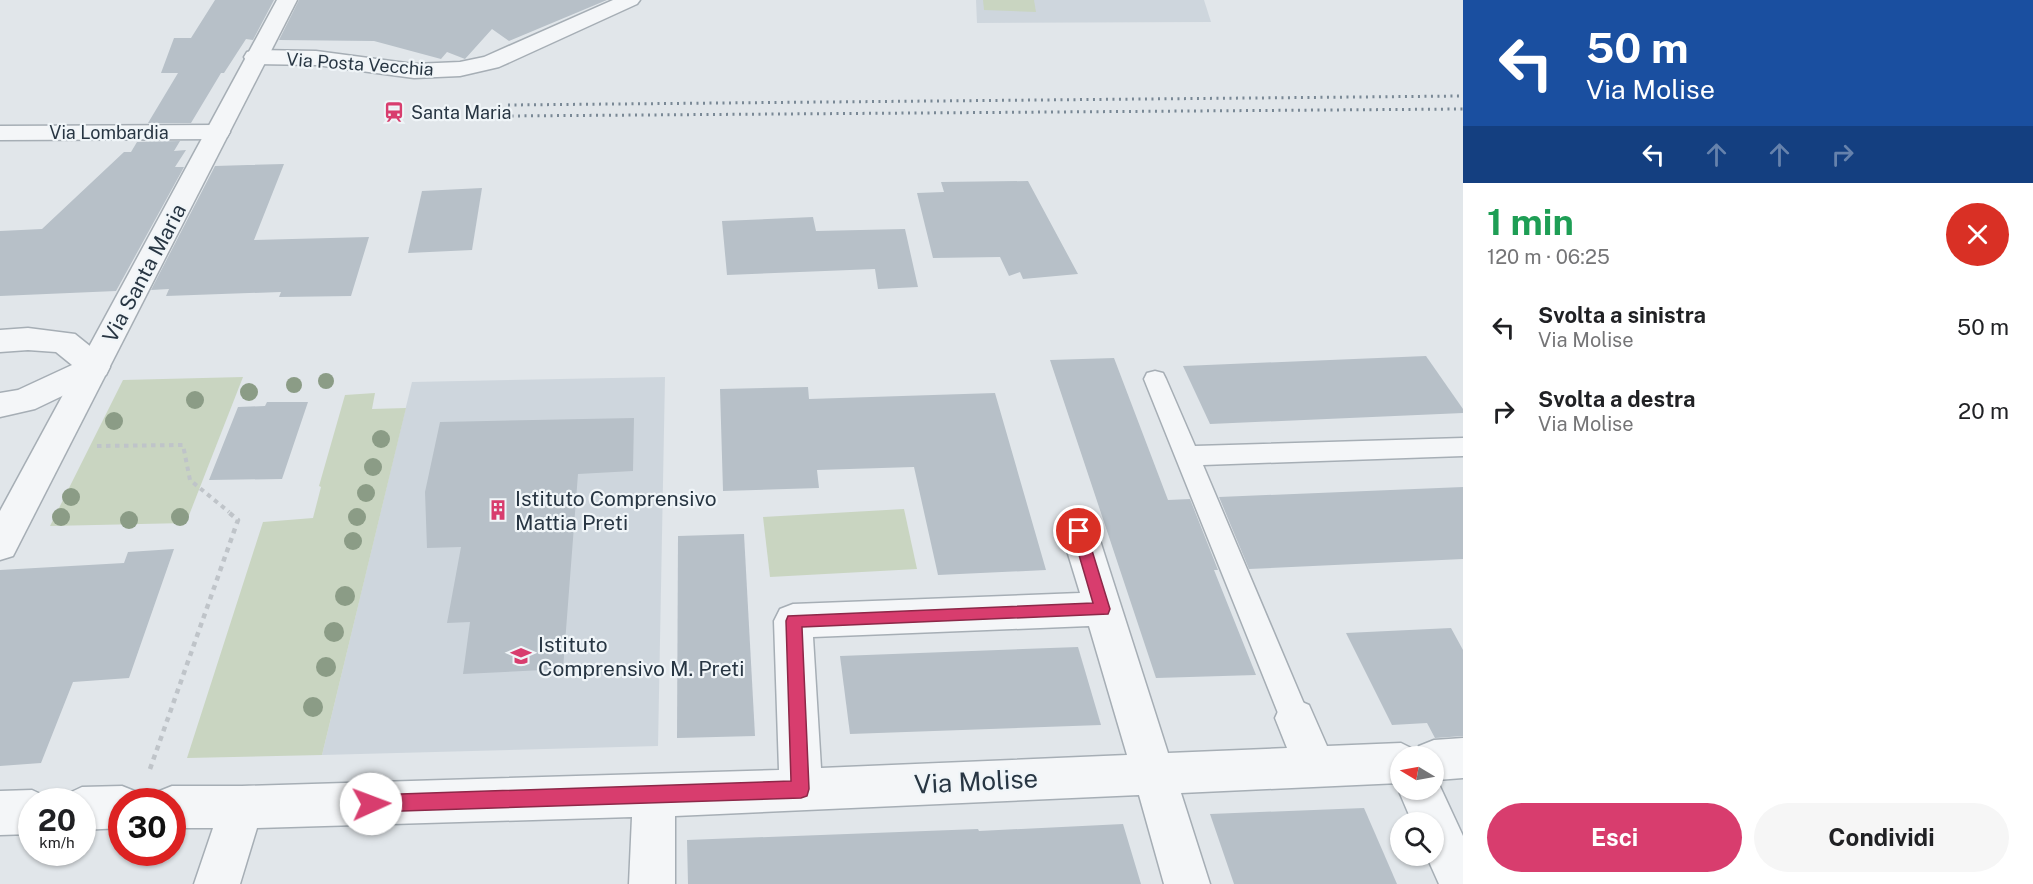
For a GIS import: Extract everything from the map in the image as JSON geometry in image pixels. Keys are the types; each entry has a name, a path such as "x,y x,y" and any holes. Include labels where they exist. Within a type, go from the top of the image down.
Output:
{"street":[{"name":"Via Santa Maria","path":"0,545 287,0"},
{"name":"Via Posta Vecchia","path":"255,57 316,58 414,71 460,69 491,62 630,0"},
{"name":"Via Lombardia","path":"0,133 218,132"},
{"path":"0,340 28,339 63,342 95,367 24,401 0,405"},
{"path":"1079,531 1186,884"},
{"path":"801,789 794,621 1102,609"},
{"path":"1295,718 1315,766"},
{"path":"1444,759 1463,758"},
{"name":"Via Molise","path":"186,801 242,807 654,796 1390,763"},
{"path":"652,884 654,796"},
{"path":"217,884 242,807"},
{"path":"0,813 18,812"},
{"path":"1444,844 1462,884"}],"lane":[{"path":"1155,379 1295,718"},
{"path":"1187,456 1463,447"}],"path":[{"path":"106,447 183,445 190,480 238,520 150,788"}],"shaded area":[{"path":"976,0 1204,0 1211,22 977,23"},
{"path":"665,377 658,746 322,755 412,382"}],"green space":[{"path":"983,0 1034,0 1036,12 984,10"},
{"path":"243,377 186,523 50,526 123,380"},
{"path":"375,393 372,409 406,408 322,755 187,758 263,522 313,518 321,487 319,486 345,395"},
{"path":"904,509 917,569 770,577 763,517"}],"building":[{"path":"215,0 274,0 253,40 246,39 224,73 221,73 191,123 148,123 178,73 161,73 174,38 191,38"},
{"path":"299,0 607,0 509,41 492,29 465,59 447,52 441,59 374,41 279,40"},
{"path":"180,141 174,151 186,150 175,167 184,167 116,291 0,296 0,231 42,229 124,152 131,152 137,142"},
{"path":"284,164 254,240 369,237 351,296 279,297 281,292 166,296 169,289 151,290 215,166"},
{"path":"1028,181 1078,274 1023,279 1020,272 1009,276 1000,257 933,258 917,193 944,192 941,182"},
{"path":"482,188 472,250 408,253 422,191"},
{"path":"813,217 816,231 905,229 918,287 878,289 875,269 727,275 722,221"},
{"path":"1426,356 1463,409 1463,413 1210,424 1183,366"},
{"path":"1114,358 1168,500 1190,499 1218,570 1214,570 1256,675 1156,678 1050,360"},
{"path":"808,387 809,399 995,393 1046,570 938,575 914,467 817,470 819,488 723,491 720,389"},
{"path":"267,402 308,402 282,479 209,480 238,407 265,406"},
{"name":"Istituto Comprensivo Mattia Preti","path":"634,418 633,471 578,474 563,669 463,674 470,622 447,623 461,547 427,548 425,492 440,422"},
{"path":"1463,487 1463,559 1249,569 1219,497"},
{"path":"744,534 755,736 677,738 678,536"},
{"path":"174,549 129,678 73,682 41,763 0,766 0,570 124,563 128,552"},
{"path":"1451,628 1463,650 1463,736 1435,738 1427,723 1392,725 1346,633"},
{"path":"1078,647 1101,725 850,734 840,656"},
{"path":"1364,808 1397,884 1234,884 1210,814"},
{"path":"1123,824 1141,884 688,884 687,840"}],"railway":[{"path":"508,105 1463,96"},
{"path":"505,116 1463,109"}],"place":[{"name":"Santa Maria","path":"394,112"},
{"name":"Istituto Comprensivo Mattia Preti","path":"498,510"},
{"name":"Istituto Comprensivo M. Preti","path":"521,656"}],"route":[{"path":"371,804 689,795 801,789 794,621 1102,609 1079,531"}]}
